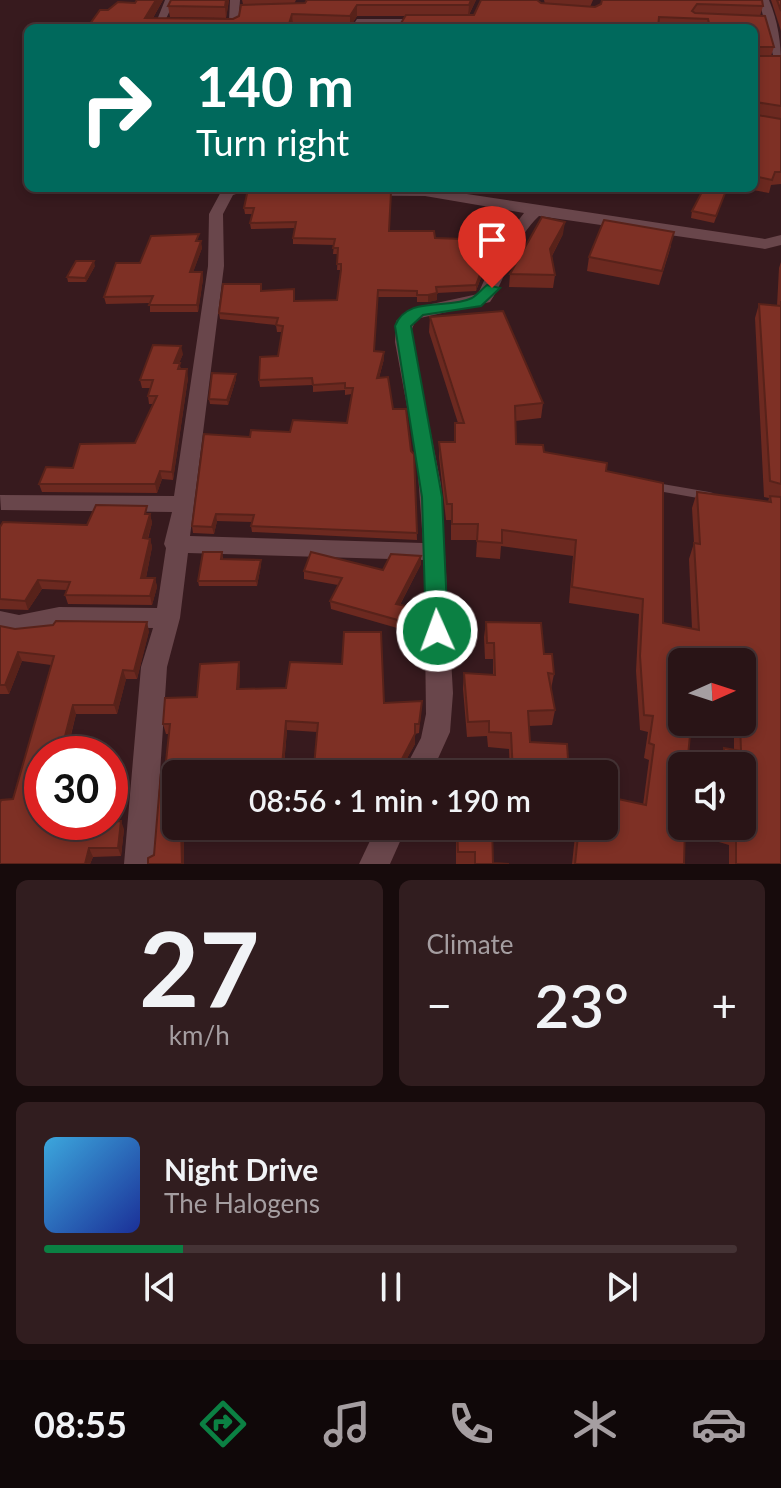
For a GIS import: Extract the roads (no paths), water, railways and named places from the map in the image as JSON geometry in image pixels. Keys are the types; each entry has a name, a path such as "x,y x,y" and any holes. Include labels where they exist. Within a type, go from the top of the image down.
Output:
{"street":[{"path":"158,24 170,0"},
{"path":"764,0 770,35 781,64"},
{"path":"234,5 248,10"},
{"path":"164,24 171,23"},
{"path":"201,23 212,24"},
{"path":"139,864 154,667 168,618 175,544 216,266 216,214 227,192"},
{"path":"425,192 765,244 781,240"},
{"path":"424,760 434,743 439,723 432,497 403,326 405,319 418,311 484,298 492,288 507,240 516,226 536,211"},
{"path":"1,502 182,504"},
{"path":"175,544 433,552"},
{"path":"0,621 21,625 59,617 168,618"},
{"path":"374,864 385,840"}],"lane":[{"path":"357,21 429,22"},
{"path":"755,22 770,22"},
{"path":"768,64 781,64"},
{"path":"630,482 729,499"}]}
